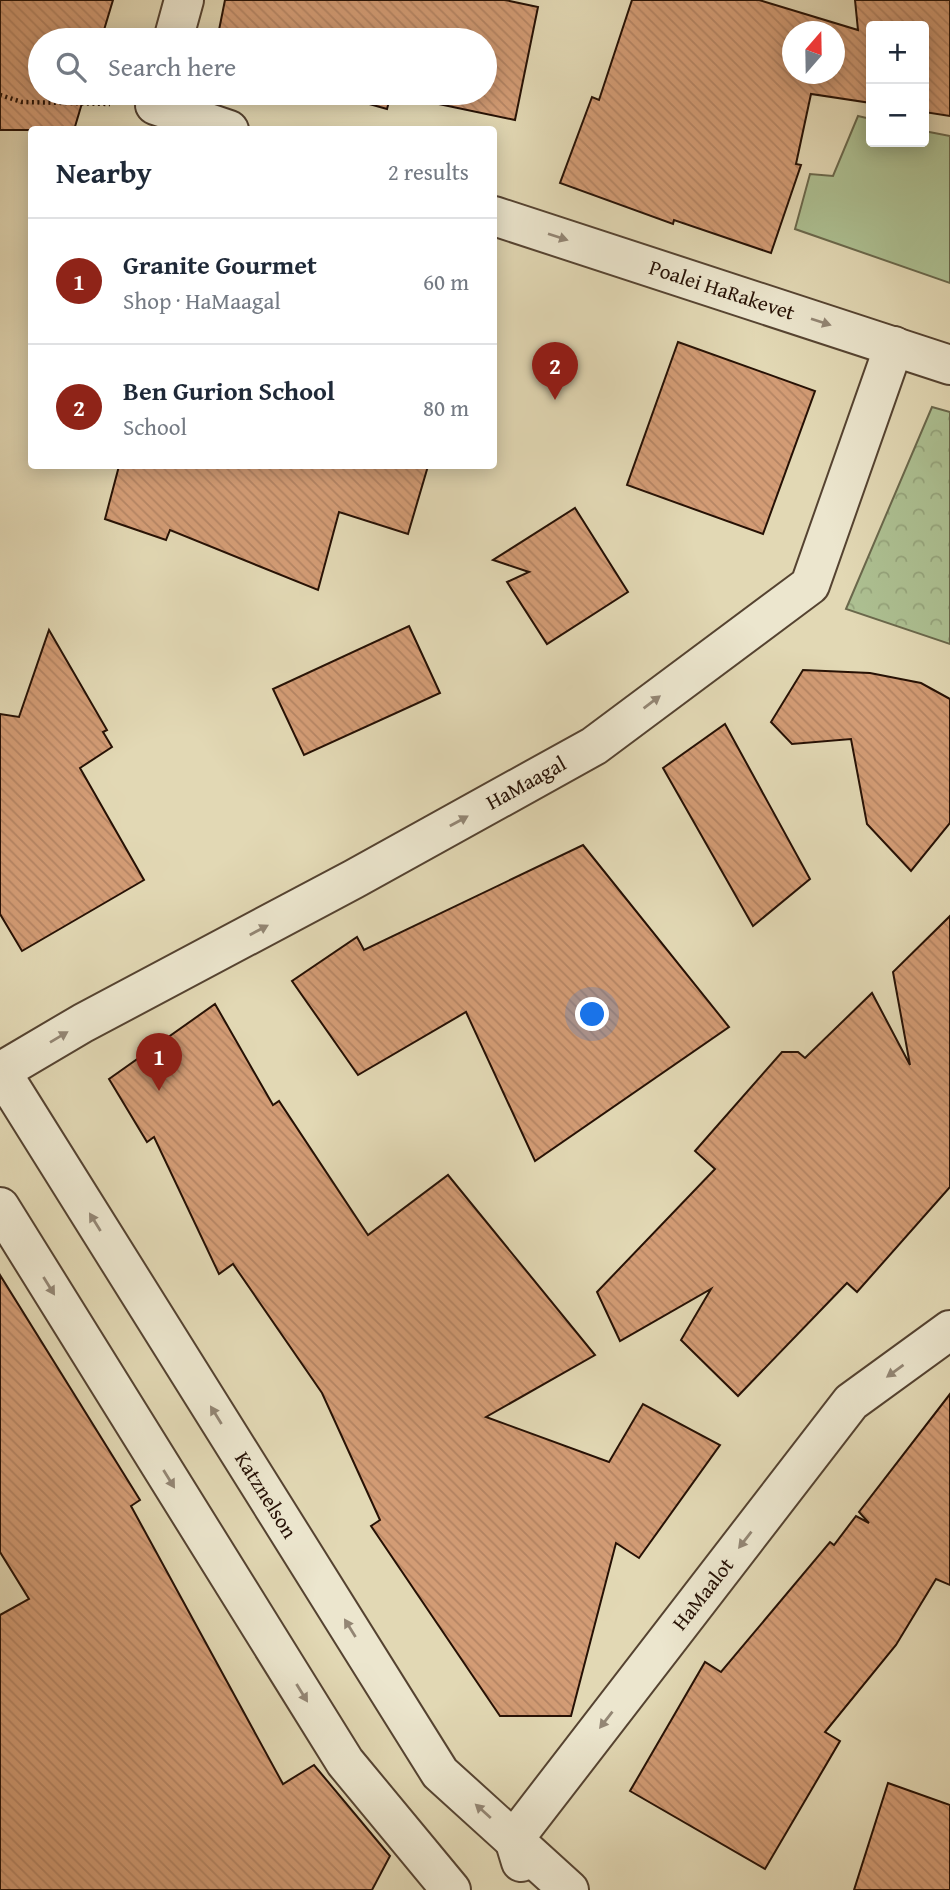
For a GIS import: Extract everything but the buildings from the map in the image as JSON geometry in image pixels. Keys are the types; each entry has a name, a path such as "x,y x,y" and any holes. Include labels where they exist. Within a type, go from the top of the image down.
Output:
{"street":[{"path":"176,28 184,0"},
{"path":"170,105 220,126"},
{"name":"Poalei HaRakevet","path":"497,217 950,365"},
{"name":"HaMaagal","path":"0,1071 83,1023 355,879 594,746 810,585 894,346"},
{"name":"Katznelson","path":"0,1071 440,1773 569,1890"},
{"path":"0,1207 345,1762 451,1890"},
{"name":"HaMaalot","path":"514,1839 851,1402 950,1331"},
{"path":"514,1839 530,1890"}],"path":[{"path":"0,95 28,102"}],"green space":[{"path":"858,116 866,118 866,147 929,147 929,132 950,136 950,283 795,229 810,174 833,176"},
{"path":"932,407 950,412 950,644 846,609"}],"place":[{"name":"Ben Gurion School","path":"555,400"},
{"name":"Granite Gourmet","path":"159,1091"}]}
